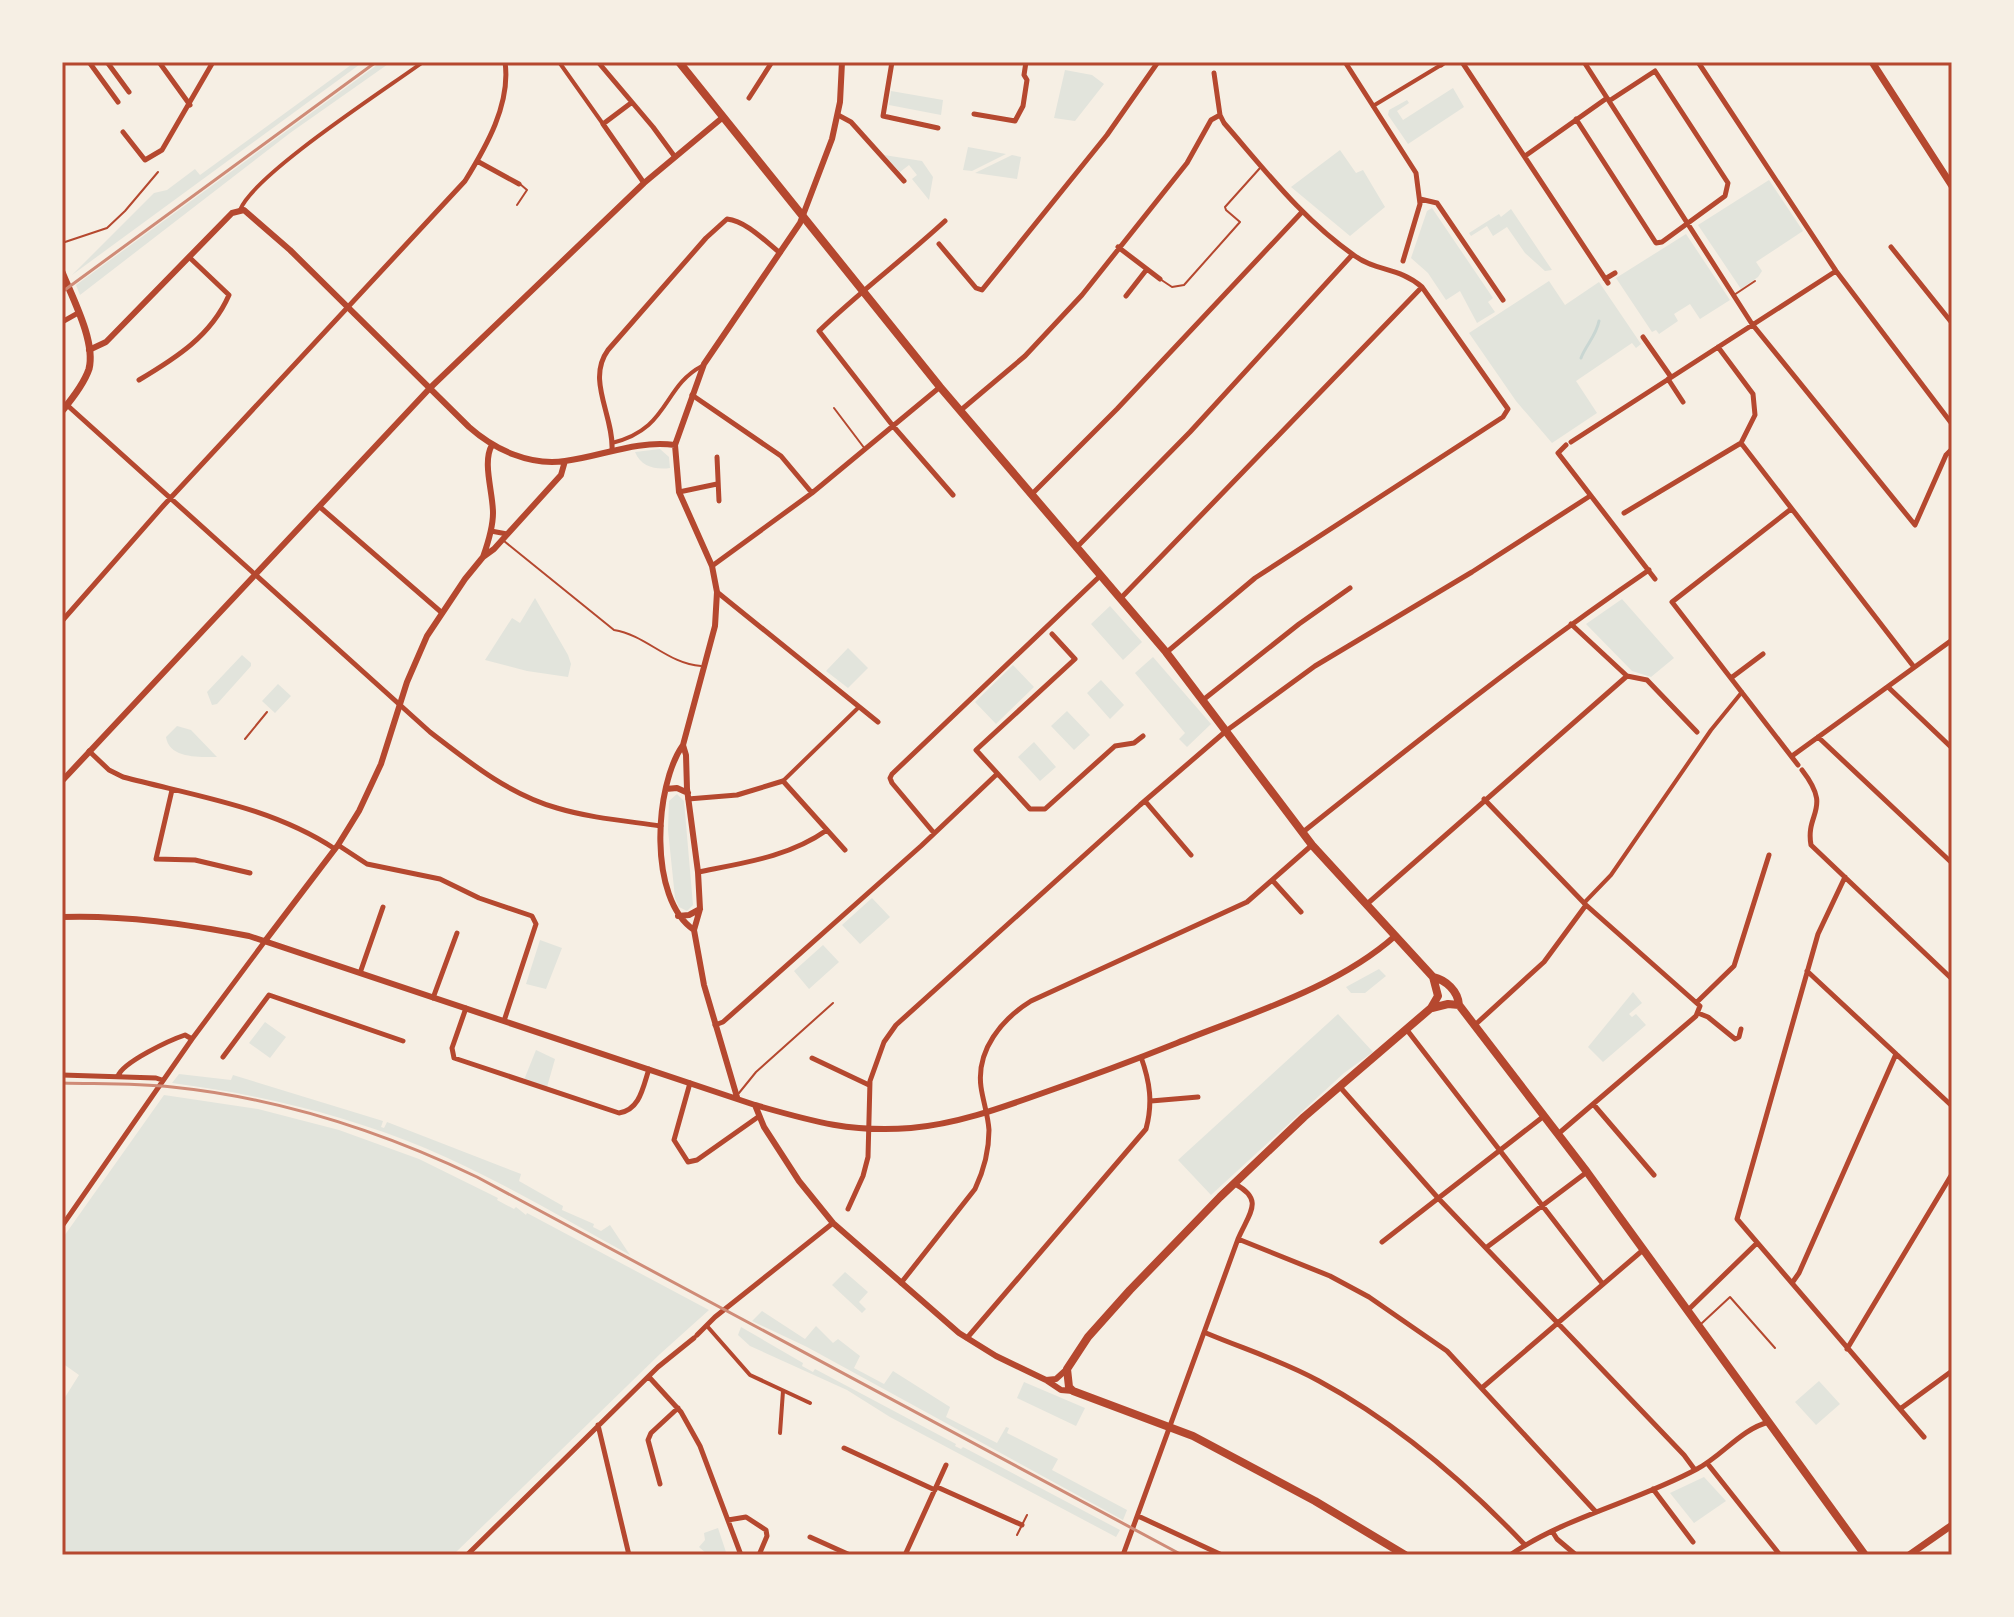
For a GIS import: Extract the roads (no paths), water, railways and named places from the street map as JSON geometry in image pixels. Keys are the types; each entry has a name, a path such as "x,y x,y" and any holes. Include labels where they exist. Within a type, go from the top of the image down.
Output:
{"highway":[{"path":"679,62 940,387 1166,652 1302,833 1433,977 1438,996 1431,1008 1339,1087 1225,1193 1108,1314 1067,1369 1069,1387 1073,1391 1193,1436 1315,1501 1405,1555"},
{"path":"1433,977 1444,980 1459,997 1459,1005 1587,1172 1865,1555"},
{"path":"1431,1008 1459,1005"}],"main road":[{"path":"1872,62 1952,186"},
{"path":"63,276 89,350 88,372 65,408"},
{"path":"1909,1555 1952,1525"}],"street":[{"path":"89,62 118,102"},
{"path":"107,62 129,92"},
{"path":"159,62 190,105"},
{"path":"123,132 145,160 162,150 213,62"},
{"path":"89,350 106,342 232,213 240,210 275,171 423,62"},
{"path":"62,621 170,498 465,181 498,114 506,80 505,62"},
{"path":"559,62 643,184"},
{"path":"598,62 675,157"},
{"path":"749,98 772,62"},
{"path":"694,930 678,916 665,888 661,826 666,789 676,754 683,745 715,626 717,592 712,566 679,492 675,445 704,364 803,215 828,152 838,115 842,62"},
{"path":"892,62 883,116 938,128"},
{"path":"974,114 1015,121 1023,106 1026,62"},
{"path":"935,239 976,288 982,290 1107,135 1158,62"},
{"path":"1345,62 1413,168 1420,199 1402,263"},
{"path":"1462,62 1606,281 1615,273"},
{"path":"1584,62 1752,324 1915,525 1946,455 1952,449"},
{"path":"1698,62 1836,271 1952,424"},
{"path":"1373,106 1443,63"},
{"path":"1525,156 1576,119 1655,71 1728,183 1728,191 1719,203 1662,242 1653,241 1576,119"},
{"path":"1166,652 1262,572 1507,410 1422,287 1404,273 1378,267 1352,255 1302,212 1261,167 1220,115 1214,73"},
{"path":"603,124 631,103"},
{"path":"838,115 851,122 904,181"},
{"path":"960,411 1025,356 1082,295 1187,163 1211,120 1220,115"},
{"path":"62,781 430,388 643,184 722,118"},
{"path":"477,161 519,184"},
{"path":"1420,199 1437,203 1503,300"},
{"path":"240,210 248,213 290,250 492,445 527,458 565,461 634,438 666,407 688,373 704,364"},
{"path":"1030,495 1117,409 1302,212"},
{"path":"612,446 599,378 602,359 696,249 720,223 732,219 780,253"},
{"path":"945,221 935,239 863,292 819,331 893,426 953,495"},
{"path":"1118,247 1160,279"},
{"path":"1891,247 1952,323"},
{"path":"1076,548 1190,432 1352,255"},
{"path":"139,380 201,338 229,295 189,257"},
{"path":"1126,296 1147,269"},
{"path":"1655,579 1558,453 1836,271"},
{"path":"1120,599 1422,287"},
{"path":"62,322 78,313"},
{"path":"1643,337 1683,402"},
{"path":"1624,513 1741,443 1755,415 1753,394 1718,347"},
{"path":"712,566 812,493 940,387"},
{"path":"692,395 781,456 812,493"},
{"path":"65,408 256,574 400,705 476,767 520,794 557,808 661,826"},
{"path":"1741,443 1914,667"},
{"path":"483,557 491,531 493,497 486,459 492,445"},
{"path":"612,446 675,445"},
{"path":"717,457 719,501"},
{"path":"62,1226 162,1080 336,847 375,777 412,670 441,612 483,557 561,475 565,461"},
{"path":"679,492 718,484"},
{"path":"848,1209 868,1157 869,1085 884,1042 896,1025 1226,731 1315,666 1472,572 1590,496"},
{"path":"320,507 441,612"},
{"path":"1791,509 1672,602 1813,785 1818,803 1809,842 1952,979"},
{"path":"491,531 505,537"},
{"path":"1302,833 1571,624 1649,570"},
{"path":"934,833 892,783 892,774 1100,576"},
{"path":"1203,700 1350,588"},
{"path":"717,592 878,722"},
{"path":"1571,624 1627,676 1647,680 1697,732"},
{"path":"1052,634 1075,659 976,750 997,774 1030,809 1045,809 1115,746 1134,743 1143,736"},
{"path":"1792,756 1952,640"},
{"path":"1731,678 1763,654"},
{"path":"1366,905 1627,676"},
{"path":"1888,687 1952,748"},
{"path":"1476,1024 1544,962 1585,904 1611,875 1711,730 1742,692"},
{"path":"666,789 677,788 688,796 755,792 783,781 859,707"},
{"path":"1818,737 1952,863"},
{"path":"683,745 698,872 700,909 694,930 704,985 737,1098"},
{"path":"89,751 109,770 123,777 270,815 367,864 440,879 479,898 532,916 536,924 504,1021"},
{"path":"715,1025 735,1012 997,774"},
{"path":"783,781 845,850"},
{"path":"172,790 156,859 195,860 250,873"},
{"path":"1484,799 1585,904 1700,1006 1698,1013 1558,1134"},
{"path":"1145,801 1191,855"},
{"path":"698,872 781,853 812,841 827,830"},
{"path":"901,1284 975,1189 983,1172 987,1151 987,1113 980,1083 984,1061 998,1028 1011,1014 1031,1001 1247,902 1312,845"},
{"path":"1697,1002 1734,966 1769,855"},
{"path":"1845,877 1826,913 1807,971 1737,1219 1924,1437"},
{"path":"1273,881 1301,912"},
{"path":"360,973 383,907"},
{"path":"678,916 700,909"},
{"path":"62,917 166,921 226,930 755,1105 833,1127 869,1130 928,1126 987,1113 1141,1057 1314,987 1364,961 1395,936"},
{"path":"433,998 457,933"},
{"path":"1807,971 1952,1106"},
{"path":"223,1057 269,995 403,1041"},
{"path":"466,1008 452,1048 454,1058 609,1110 619,1113 636,1107 649,1069"},
{"path":"1698,1013 1708,1017 1735,1039 1739,1037 1741,1029"},
{"path":"1407,1030 1602,1283"},
{"path":"118,1076 125,1066 176,1039 185,1035 192,1039"},
{"path":"1792,1283 1896,1054"},
{"path":"967,1338 1146,1129 1151,1101 1148,1076 1141,1057"},
{"path":"812,1058 869,1085"},
{"path":"62,1075 162,1080"},
{"path":"690,1083 674,1140 688,1162 697,1160 758,1117"},
{"path":"1339,1087 1438,1198 1695,1470"},
{"path":"1151,1101 1198,1097"},
{"path":"755,1105 758,1117 799,1181 833,1223 967,1338 1061,1390 1073,1391"},
{"path":"1594,1105 1654,1175"},
{"path":"1382,1242 1544,1115"},
{"path":"1487,1247 1587,1172"},
{"path":"1847,1349 1952,1175"},
{"path":"1123,1555 1252,1206 1253,1197 1235,1184"},
{"path":"468,1555 649,1377 715,1317 833,1223"},
{"path":"1238,1239 1308,1266 1369,1297 1447,1351 1596,1512"},
{"path":"1687,1311 1757,1243"},
{"path":"1483,1387 1643,1250"},
{"path":"707,1326 750,1375 810,1403"},
{"path":"1206,1333 1295,1368 1391,1425 1482,1501 1525,1545"},
{"path":"1046,1380 1056,1379 1067,1369"},
{"path":"1900,1409 1952,1371"},
{"path":"649,1377 678,1408 700,1446 741,1555"},
{"path":"780,1433 783,1391"},
{"path":"660,1484 648,1440 651,1433 678,1408"},
{"path":"1510,1555 1552,1531 1695,1470 1753,1427 1770,1421"},
{"path":"598,1425 629,1555"},
{"path":"844,1448 1022,1525"},
{"path":"1707,1463 1780,1555"},
{"path":"906,1555 946,1465"},
{"path":"1653,1489 1693,1542"},
{"path":"728,1520 746,1517 766,1530 767,1536 760,1554 752,1555"},
{"path":"1136,1519 1222,1555"},
{"path":"1552,1531 1576,1555"},
{"path":"810,1537 850,1555"}],"lane":[{"path":"1160,279 1172,287 1184,285 1240,222 1225,207 1261,167"},
{"path":"62,243 107,228 158,172"},
{"path":"517,205 527,190 519,184"},
{"path":"1733,296 1755,281"},
{"path":"834,408 866,450"},
{"path":"505,537 614,630 630,632 676,660 705,666"},
{"path":"1046,628 1052,634"},
{"path":"245,739 267,712"},
{"path":"737,1098 745,1082 833,1003"},
{"path":"1698,1327 1730,1297 1775,1348"},
{"path":"1017,1535 1027,1515"}],"waterway":[{"path":"1581,358 1599,321"}],"railway":[{"path":"62,292 376,62"},
{"path":"62,1083 158,1086 251,1099 367,1131 441,1160 1182,1555"}]}
